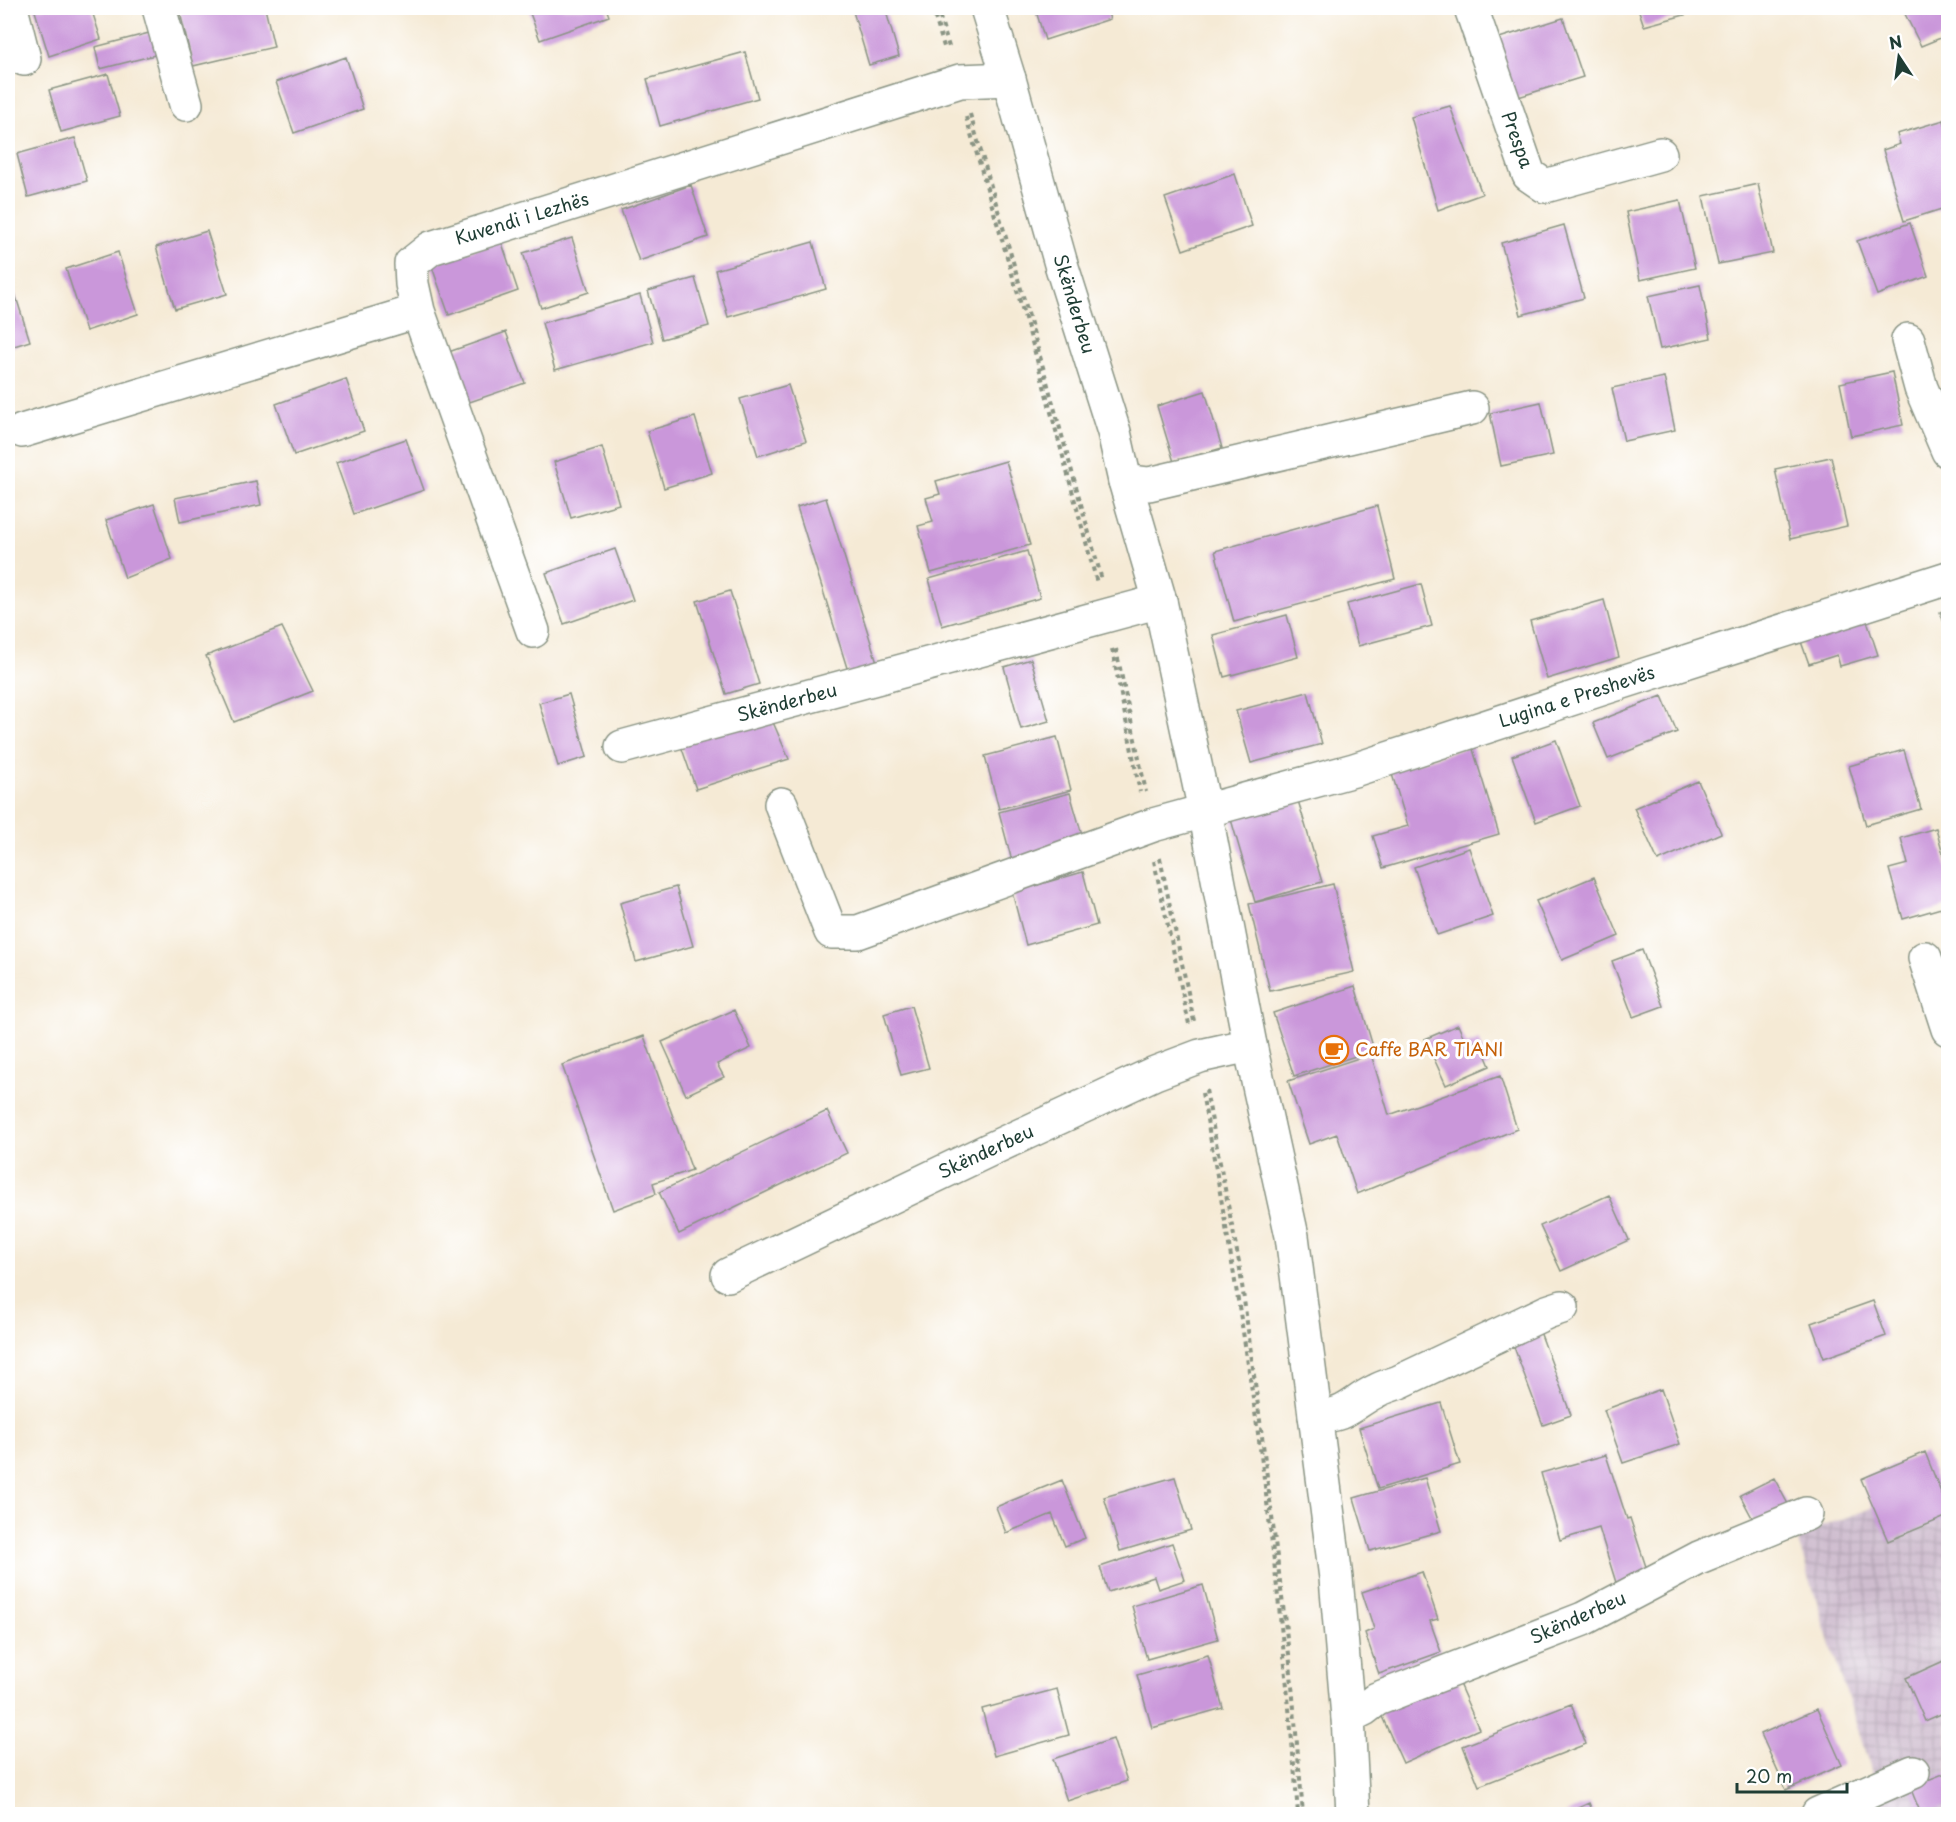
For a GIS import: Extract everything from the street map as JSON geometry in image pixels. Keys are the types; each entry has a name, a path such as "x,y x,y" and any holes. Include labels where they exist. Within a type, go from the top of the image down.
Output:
{"street":[{"path":"11,8 24,59"},
{"path":"159,8 186,104"},
{"name":"Skënderbeu","path":"987,8 1061,264 1114,432 1125,481 1160,601 1205,811 1250,1045 1292,1236 1336,1578 1348,1717 1353,1815"},
{"name":"Prespa","path":"1470,8 1529,175 1545,186 1660,154"},
{"name":"Kuvendi i Lezhës","path":"533,631 418,311 412,284 411,264 431,248 958,82 1009,79"},
{"path":"22,431 418,311"},
{"path":"1908,340 1921,388 1948,451"},
{"path":"1125,481 1149,484 1472,408"},
{"name":"Lugina e Preshevës","path":"781,804 831,932 858,932 1150,827 1354,770 1948,578"},
{"name":"Skënderbeu","path":"622,747 1160,601"},
{"path":"1924,958 1948,1029"},
{"name":"Skënderbeu","path":"728,1275 1155,1073 1198,1056 1250,1045"},
{"path":"1316,1416 1339,1414 1376,1391 1547,1312 1563,1307"},
{"name":"Skënderbeu","path":"1348,1717 1377,1700 1583,1619 1699,1558 1806,1514"},
{"path":"1818,1815 1913,1772"}],"path":[{"path":"932,8 958,82"},
{"path":"937,8 1028,313 1101,575 1107,616 1198,1056 1242,1286 1290,1662 1303,1815"},
{"path":"1198,1056 1253,1398 1275,1574 1298,1815"}],"shaded area":[{"path":"1948,1480 1948,1814 1885,1814 1796,1536"}],"building":[{"path":"34,8 91,8 101,39 49,56"},
{"path":"179,8 265,8 274,47 193,66"},
{"path":"528,8 606,8 609,16 540,40"},
{"path":"852,8 885,8 899,56 869,65"},
{"path":"1035,8 1106,8 1110,19 1045,40"},
{"path":"1638,8 1698,8 1699,11 1644,26"},
{"path":"1902,8 1948,8 1948,35 1921,46"},
{"path":"1563,18 1583,77 1515,98 1496,39"},
{"path":"157,31 163,53 100,69 95,47"},
{"path":"745,52 758,98 660,126 647,79"},
{"path":"346,57 363,109 294,133 276,82"},
{"path":"108,74 120,116 61,132 49,90"},
{"path":"1450,106 1482,194 1438,210 1411,117"},
{"path":"1944,120 1948,136 1948,207 1904,221 1883,150 1900,144 1897,134"},
{"path":"75,138 87,181 28,197 17,154"},
{"path":"1235,174 1252,226 1183,250 1165,198"},
{"path":"1758,184 1773,253 1718,264 1703,196"},
{"path":"691,185 708,237 639,261 621,210"},
{"path":"1680,200 1695,268 1640,280 1626,212"},
{"path":"1910,223 1928,276 1877,295 1857,241"},
{"path":"1564,225 1584,298 1521,315 1501,243"},
{"path":"207,231 227,294 175,309 156,247"},
{"path":"572,238 589,292 541,308 523,253"},
{"path":"501,240 518,291 449,315 431,264"},
{"path":"813,242 826,289 728,317 715,270"},
{"path":"118,252 138,314 86,331 66,269"},
{"path":"10,278 30,341 8,348 8,279"},
{"path":"695,278 709,326 662,339 648,291"},
{"path":"1700,285 1711,338 1660,349 1648,296"},
{"path":"640,295 653,342 555,370 542,323"},
{"path":"506,332 525,383 455,407 437,356"},
{"path":"1892,372 1903,425 1851,436 1840,383"},
{"path":"1664,377 1675,430 1624,441 1612,388"},
{"path":"346,379 364,431 294,455 276,404"},
{"path":"788,385 806,441 758,456 740,399"},
{"path":"1205,391 1222,448 1174,462 1157,406"},
{"path":"1541,402 1553,455 1501,466 1490,413"},
{"path":"695,417 712,473 664,488 647,431"},
{"path":"406,439 424,490 354,514 336,463"},
{"path":"602,447 619,504 571,518 554,462"},
{"path":"1831,457 1847,526 1790,539 1775,469"},
{"path":"1006,461 1030,545 931,573 918,526 933,522 926,498 940,494 936,481"},
{"path":"256,481 261,505 180,522 175,498"},
{"path":"826,498 881,675 852,684 797,507"},
{"path":"154,504 172,559 125,578 106,520"},
{"path":"1377,506 1395,579 1234,622 1215,551"},
{"path":"615,549 633,600 564,624 546,573"},
{"path":"1027,551 1040,598 942,626 929,579"},
{"path":"1421,584 1432,626 1358,646 1347,604"},
{"path":"730,591 759,684 726,694 697,601"},
{"path":"1604,600 1619,657 1547,679 1530,621"},
{"path":"1948,608 1948,633 1940,612"},
{"path":"1287,615 1298,657 1224,677 1213,635"},
{"path":"1865,615 1878,655 1840,666 1837,655 1809,664 1799,636"},
{"path":"282,627 313,691 234,722 206,656"},
{"path":"1031,659 1049,721 1021,729 1004,667"},
{"path":"1308,692 1322,744 1251,763 1236,711"},
{"path":"569,694 587,757 558,766 539,703"},
{"path":"1662,696 1677,732 1608,759 1593,723"},
{"path":"769,713 789,759 696,789 680,743"},
{"path":"1057,737 1071,790 999,809 985,756"},
{"path":"1556,740 1580,806 1536,822 1512,756"},
{"path":"1472,746 1499,834 1383,868 1373,836 1408,826 1391,771"},
{"path":"1904,750 1921,809 1866,825 1849,766"},
{"path":"1698,781 1721,833 1658,861 1634,808"},
{"path":"1070,793 1085,845 1013,865 999,812"},
{"path":"1297,797 1322,882 1255,902 1230,816"},
{"path":"1936,828 1948,872 1948,906 1903,919 1889,869 1908,864 1901,838"},
{"path":"1469,848 1493,916 1437,935 1414,867"},
{"path":"1083,872 1097,925 1026,945 1012,892"},
{"path":"1594,877 1619,936 1562,960 1536,901"},
{"path":"1333,884 1354,972 1270,991 1249,904"},
{"path":"676,887 693,946 636,962 620,903"},
{"path":"1642,950 1663,1006 1633,1017 1612,961"},
{"path":"1355,986 1374,1050 1294,1076 1273,1013"},
{"path":"911,1006 929,1068 901,1075 884,1014"},
{"path":"734,1010 751,1048 717,1064 724,1077 686,1095 662,1042"},
{"path":"1458,1025 1467,1045 1479,1040 1490,1066 1446,1085 1425,1039"},
{"path":"644,1036 692,1170 653,1183 656,1194 613,1210 562,1065"},
{"path":"1371,1054 1389,1115 1500,1076 1517,1129 1357,1194 1337,1134 1309,1144 1288,1081"},
{"path":"827,1111 847,1153 679,1234 659,1192"},
{"path":"1609,1195 1629,1240 1561,1271 1540,1226"},
{"path":"1873,1301 1886,1336 1824,1358 1811,1323"},
{"path":"1539,1329 1571,1415 1543,1425 1511,1339"},
{"path":"1661,1389 1680,1444 1623,1463 1604,1410"},
{"path":"1441,1403 1460,1464 1378,1489 1359,1428"},
{"path":"1925,1452 1948,1510 1948,1516 1888,1541 1861,1479"},
{"path":"1606,1455 1650,1579 1618,1589 1599,1528 1560,1540 1541,1473"},
{"path":"1175,1477 1191,1530 1120,1551 1104,1497"},
{"path":"1425,1478 1441,1531 1370,1551 1354,1498"},
{"path":"1774,1478 1789,1506 1755,1523 1740,1495"},
{"path":"1062,1480 1085,1538 1065,1546 1052,1514 1006,1533 996,1507"},
{"path":"1172,1543 1185,1580 1158,1589 1154,1577 1108,1592 1100,1567"},
{"path":"1422,1572 1438,1619 1430,1621 1441,1652 1379,1674 1365,1633 1374,1629 1362,1592"},
{"path":"1203,1585 1218,1639 1147,1659 1132,1606"},
{"path":"1208,1655 1223,1708 1152,1728 1137,1675"},
{"path":"1948,1659 1948,1711 1925,1721 1906,1678"},
{"path":"1456,1677 1479,1729 1403,1763 1379,1710"},
{"path":"1057,1689 1069,1735 994,1756 982,1709"},
{"path":"1571,1704 1586,1744 1479,1786 1463,1746"},
{"path":"1817,1709 1842,1765 1786,1790 1761,1734"},
{"path":"1113,1739 1127,1781 1067,1801 1053,1759"},
{"path":"1948,1772 1948,1805 1921,1814 1910,1787"},
{"path":"1589,1803 1594,1814 1565,1814"}],"place":[{"name":"Caffe BAR TIANI","path":"1334,1050"}]}
